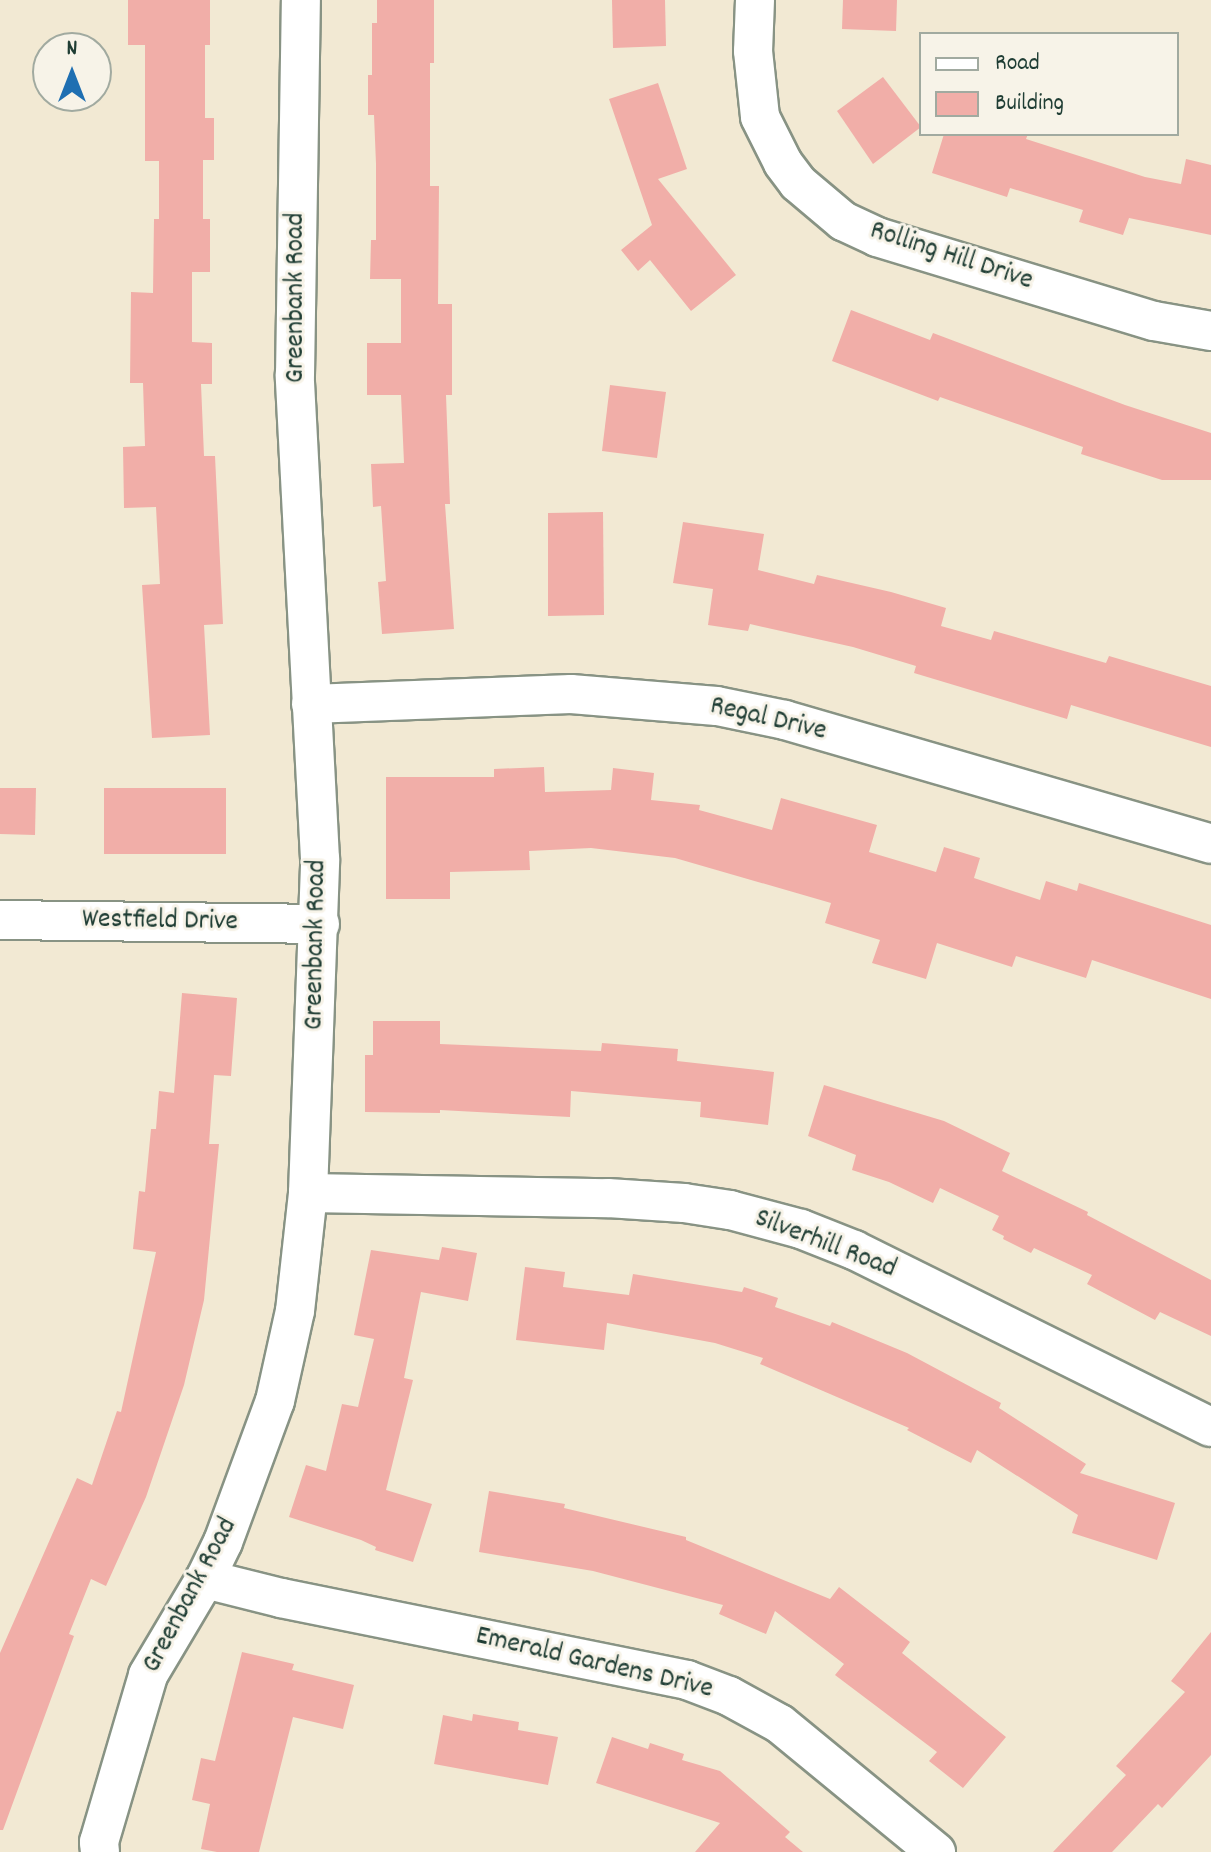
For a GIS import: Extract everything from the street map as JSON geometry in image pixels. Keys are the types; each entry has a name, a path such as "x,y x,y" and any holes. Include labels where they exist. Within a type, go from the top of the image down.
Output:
{"street":[{"name":"Greenbank Road","path":"100,1852 99,1842 148,1675 205,1579 234,1516 275,1401 295,1311 308,1193 320,924 295,375 301,0"},
{"name":"Rolling Hill Drive","path":"755,0 753,51 760,117 783,163 798,183 843,221 877,237 1154,321 1211,331"},
{"name":"Regal Drive","path":"311,704 571,694 717,706 785,720 1211,844"},
{"name":"Westfield Drive","path":"0,920 320,924"},
{"name":"Silverhill Road","path":"308,1193 608,1198 684,1203 730,1210 801,1229 854,1250 1211,1427"},
{"name":"Emerald Gardens Drive","path":"205,1579 281,1598 687,1680 729,1696 780,1724 936,1852"}],"building":[{"path":"128,0 210,0 210,45 205,45 205,118 214,118 214,160 203,160 203,219 210,219 210,272 192,272 192,342 212,343 212,384 201,384 204,456 215,456 223,624 204,625 210,735 152,738 142,585 160,584 156,507 124,508 123,447 145,446 143,383 130,383 131,292 153,293 154,219 159,219 159,161 145,161 145,45 128,45"},
{"path":"377,0 434,0 434,63 430,63 430,186 439,186 438,304 452,304 452,395 446,395 450,504 445,504 454,629 382,634 378,582 386,581 381,506 373,507 371,464 404,463 401,395 367,395 367,343 401,343 401,279 370,279 371,240 376,240 376,164 374,115 368,115 368,75 372,75 372,23 377,23"},
{"path":"612,0 665,0 666,46 613,48"},
{"path":"843,0 897,0 896,31 842,29"},
{"path":"883,77 919,129 873,164 837,111"},
{"path":"658,83 687,169 658,179 736,275 691,311 650,260 638,271 621,250 652,225 609,99"},
{"path":"943,136 1027,136 1026,139 1145,177 1181,184 1186,159 1211,165 1211,235 1129,218 1123,235 1079,222 1083,210 1010,188 1007,197 932,173"},
{"path":"851,310 930,340 933,333 1125,405 1211,433 1211,480 1162,480 1081,454 1083,447 940,397 938,401 832,361"},
{"path":"610,385 666,392 657,458 602,451"},
{"path":"603,512 604,615 548,616 548,513"},
{"path":"683,522 764,534 758,570 814,584 817,575 891,592 946,608 941,626 991,640 994,631 1106,663 1109,656 1211,686 1211,747 1071,705 1067,719 914,673 916,666 853,647 750,624 748,631 708,625 713,589 673,583"},
{"path":"544,767 545,792 611,790 613,768 654,773 651,800 700,805 699,810 772,830 781,798 877,825 869,852 936,872 944,847 980,858 974,878 1040,900 1046,881 1077,891 1079,883 1211,925 1211,999 1092,960 1086,978 1016,956 1012,967 937,943 926,979 872,963 880,940 825,923 831,903 675,858 591,848 529,851 530,870 450,872 450,899 386,899 386,777 494,777 494,769"},
{"path":"0,788 36,788 35,835 0,834"},
{"path":"104,788 226,788 226,854 104,854"},
{"path":"182,993 237,998 231,1076 214,1075 209,1144 219,1144 204,1300 184,1385 146,1497 106,1586 91,1579 69,1634 74,1636 3,1830 0,1830 0,1653 77,1478 92,1485 117,1411 121,1412 156,1252 133,1249 139,1191 145,1192 151,1129 156,1129 159,1091 174,1093"},
{"path":"373,1021 440,1021 440,1044 601,1051 602,1043 678,1049 677,1061 774,1072 768,1125 700,1117 701,1102 571,1091 570,1117 440,1110 440,1113 365,1112 365,1055 373,1055"},
{"path":"824,1085 944,1121 1010,1153 1002,1171 1088,1212 1087,1215 1211,1280 1211,1336 1160,1312 1155,1320 1087,1284 1092,1275 1034,1248 1031,1253 1003,1239 1004,1236 992,1230 999,1216 940,1188 933,1203 889,1182 852,1170 856,1155 808,1136"},
{"path":"442,1247 477,1253 468,1301 421,1292 404,1378 413,1380 386,1490 432,1504 413,1562 375,1550 376,1547 361,1540 289,1517 306,1465 326,1471 342,1404 358,1407 374,1339 354,1335 371,1250 439,1260"},
{"path":"525,1267 565,1272 563,1287 629,1295 633,1274 742,1292 744,1287 778,1298 775,1307 830,1326 832,1322 907,1353 1001,1403 999,1408 1086,1464 1080,1473 1175,1503 1157,1560 1072,1533 1078,1515 977,1450 971,1463 907,1430 909,1428 760,1364 763,1358 715,1343 607,1323 604,1350 516,1340"},
{"path":"489,1491 565,1504 564,1508 686,1537 686,1540 830,1599 839,1587 910,1642 902,1653 1006,1737 963,1788 929,1761 937,1752 835,1675 844,1664 775,1611 766,1634 719,1614 723,1605 593,1571 479,1552"},
{"path":"1211,1632 1211,1755 1162,1808 1158,1804 1112,1852 1053,1852 1126,1775 1116,1766 1185,1692 1171,1681"},
{"path":"242,1652 294,1664 292,1670 354,1685 343,1729 293,1717 259,1852 217,1852 201,1849 210,1804 192,1800 201,1758 215,1761"},
{"path":"473,1714 519,1722 518,1730 558,1737 548,1785 434,1764 443,1715 472,1721"},
{"path":"612,1737 648,1749 650,1743 684,1754 682,1760 720,1771 790,1832 785,1837 803,1852 695,1852 720,1823 596,1783"}]}
